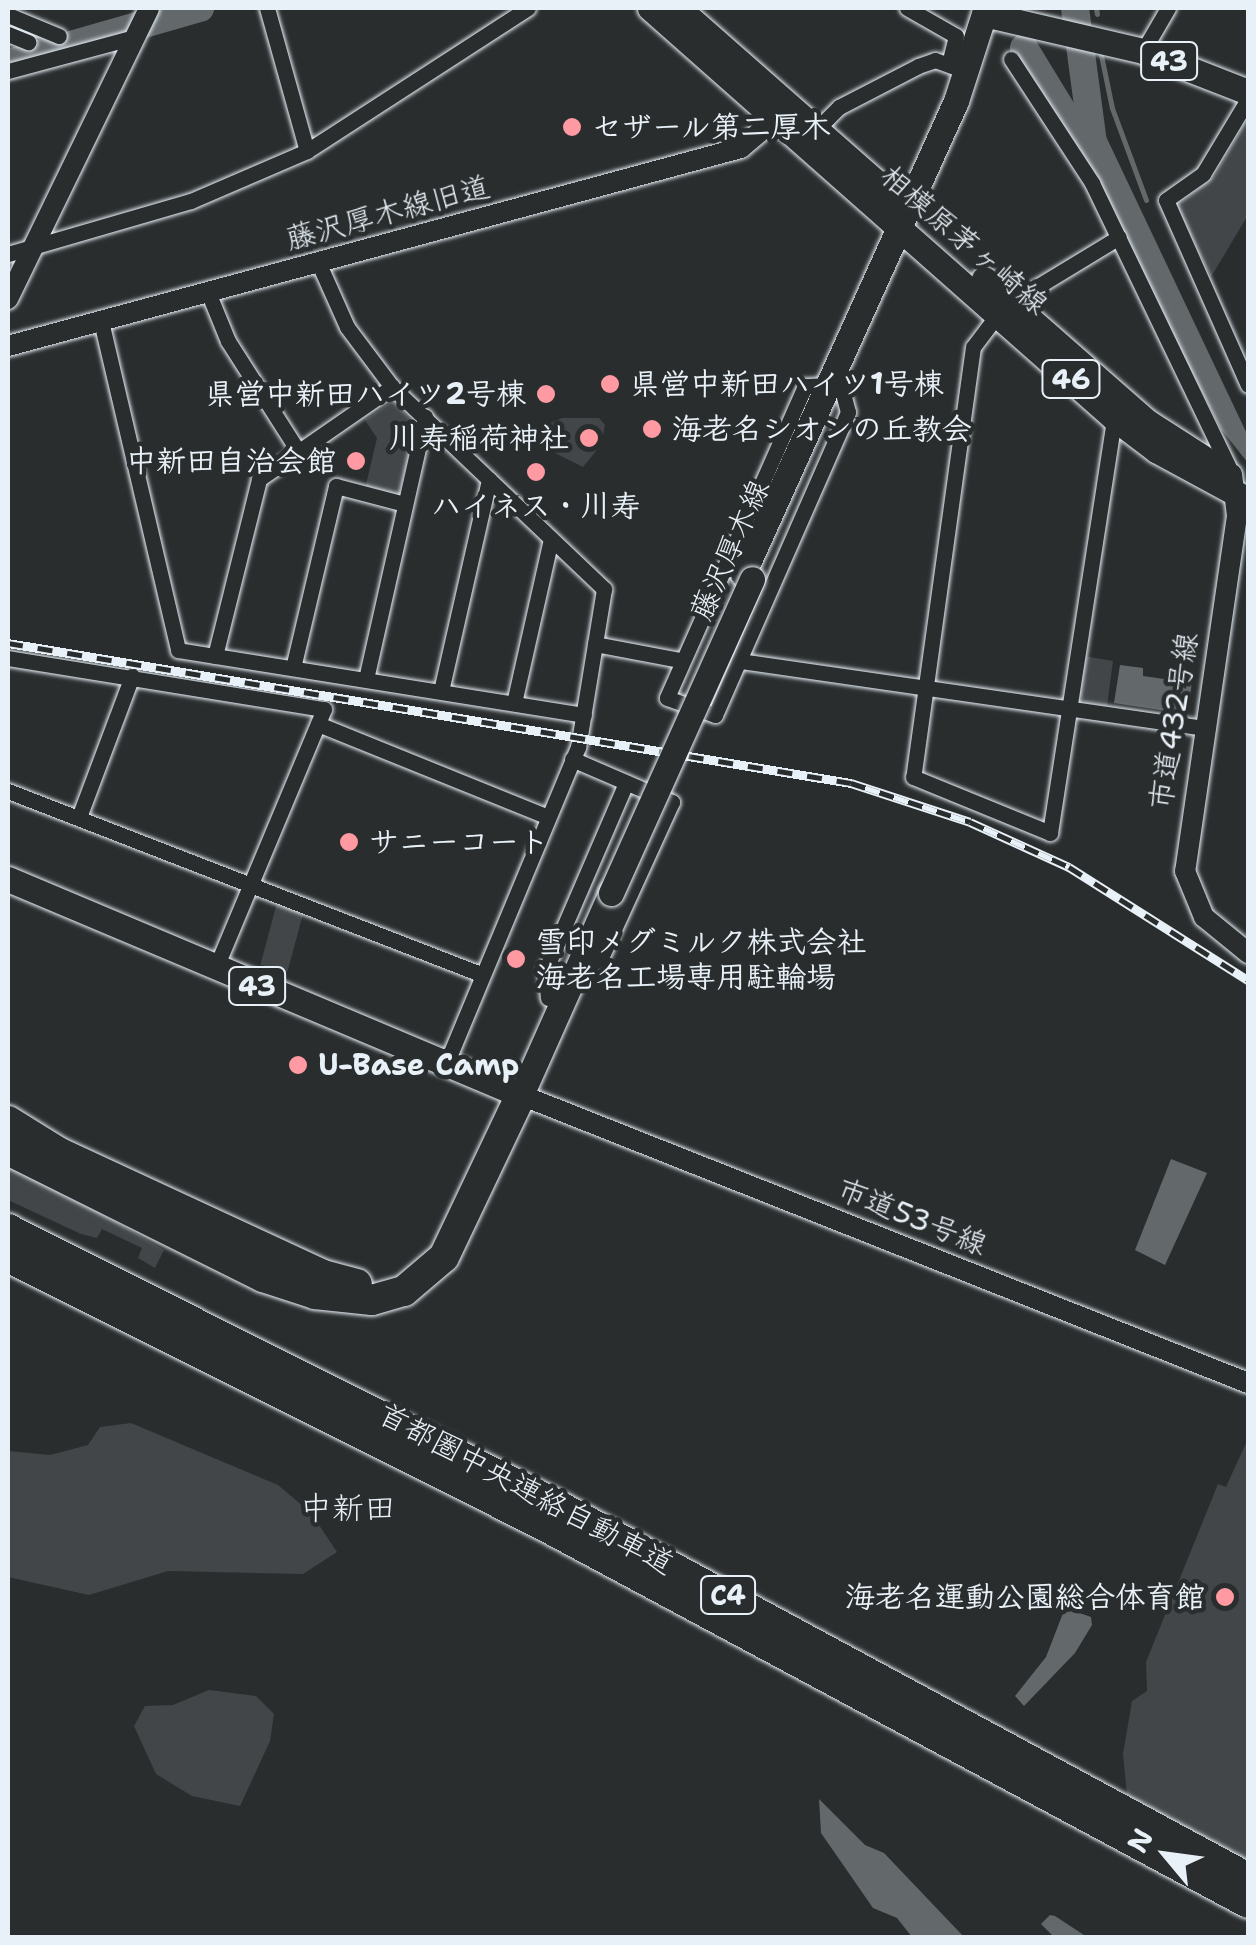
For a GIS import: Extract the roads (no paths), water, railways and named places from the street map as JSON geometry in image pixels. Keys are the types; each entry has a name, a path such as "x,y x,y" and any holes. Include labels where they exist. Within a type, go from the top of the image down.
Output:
{"highway":[{"path":"8,1121 58,1152 323,1275 368,1284 407,1272 444,1231 514,1092"},
{"path":"8,1150 262,1276 316,1294 372,1300 404,1291 444,1258 514,1092"},
{"path":"8,1219 203,1322"},
{"name":"首都圏中央連絡自動車道","path":"8,1228 203,1322 767,1616 1248,1878"},
{"name":"首都圏中央連絡自動車道","path":"8,1256 301,1399 1248,1903"},
{"path":"8,1279 301,1399"}],"main road":[{"name":"相模原茅ヶ崎線","path":"650,8 775,119 908,223 1005,308 1146,422 1242,487"},
{"name":"相模原茅ヶ崎線","path":"678,8 818,128 908,223"},
{"name":"43","path":"990,11 1143,51 1248,96"},
{"name":"藤沢厚木線","path":"908,223 958,68 990,11"},
{"name":"藤沢厚木線","path":"514,1092 572,976 605,890 908,223 990,11"},
{"name":"相模原茅ヶ崎線","path":"1005,308 1114,418 1242,487"},
{"name":"43","path":"8,879 514,1092"},
{"name":"藤沢厚木線","path":"514,1092 548,998 605,890"}],"street":[{"path":"267,8 307,151"},
{"path":"8,254 191,202 307,151 528,8"},
{"path":"818,128 840,106 918,66 936,60 958,68 956,36 907,8"},
{"path":"1143,51 1168,8"},
{"path":"8,15 59,36"},
{"path":"8,71 141,23"},
{"path":"8,300 141,23"},
{"path":"8,34 28,42"},
{"path":"1011,59 1119,237 1242,487"},
{"path":"1248,96 1203,174 1166,200 1248,385"},
{"name":"藤沢厚木線旧道","path":"8,346 742,148 775,119"},
{"path":"1114,418 1050,833 914,777 924,686 972,347 1005,308 1119,237"},
{"path":"320,264 347,328 392,387 604,589 584,715 572,759 446,1064"},
{"path":"208,292 228,341 300,454"},
{"path":"100,321 178,650 584,715"},
{"path":"834,385 848,412 740,661 712,716 667,698 680,660 805,386 834,385"},
{"path":"215,656 254,489 392,387"},
{"path":"366,679 424,417"},
{"path":"440,691 489,479"},
{"path":"293,668 336,486 405,504"},
{"name":"市道432号線","path":"1242,487 1203,728 1185,870 1204,917 1248,953"},
{"path":"514,703 551,539"},
{"path":"595,644 680,660"},
{"path":"8,658 324,709 216,969"},
{"path":"740,661 1203,728"},
{"path":"79,817 132,676"},
{"path":"318,724 548,817"},
{"path":"572,759 672,802 602,958 572,976"},
{"path":"548,998 545,971 626,783"},
{"path":"8,790 253,881 483,974"},
{"name":"市道53号線","path":"514,1092 1248,1383"}],"waterway":[{"path":"8,63 200,8"},
{"path":"1075,8 1096,165"},
{"path":"1096,8 1097,14"},
{"path":"8,23 65,47"},
{"path":"1024,48 1101,174"},
{"path":"1101,55 1112,108 1146,200"}],"railway":[{"path":"8,643 851,783 970,822 1069,867 1248,980"}],"place":[{"name":"セザール第二厚木","path":"572,127"},
{"name":"県営中新田ハイツ1号棟","path":"610,384"},
{"name":"県営中新田ハイツ2号棟","path":"546,394"},
{"name":"海老名シオンの丘教会","path":"652,429"},
{"name":"川寿稲荷神社","path":"589,438"},
{"name":"中新田自治会館","path":"356,461"},
{"name":"ハイネス・川寿","path":"536,472"},
{"name":"サニーコート","path":"349,842"},
{"name":"雪印メグミルク株式会社 海老名工場専用駐輪場","path":"516,959"},
{"name":"U-Base Camp","path":"298,1065"},
{"name":"海老名運動公園総合体育館","path":"1225,1597"}],"district":[{"name":"中新田","path":"348,1508"}]}
